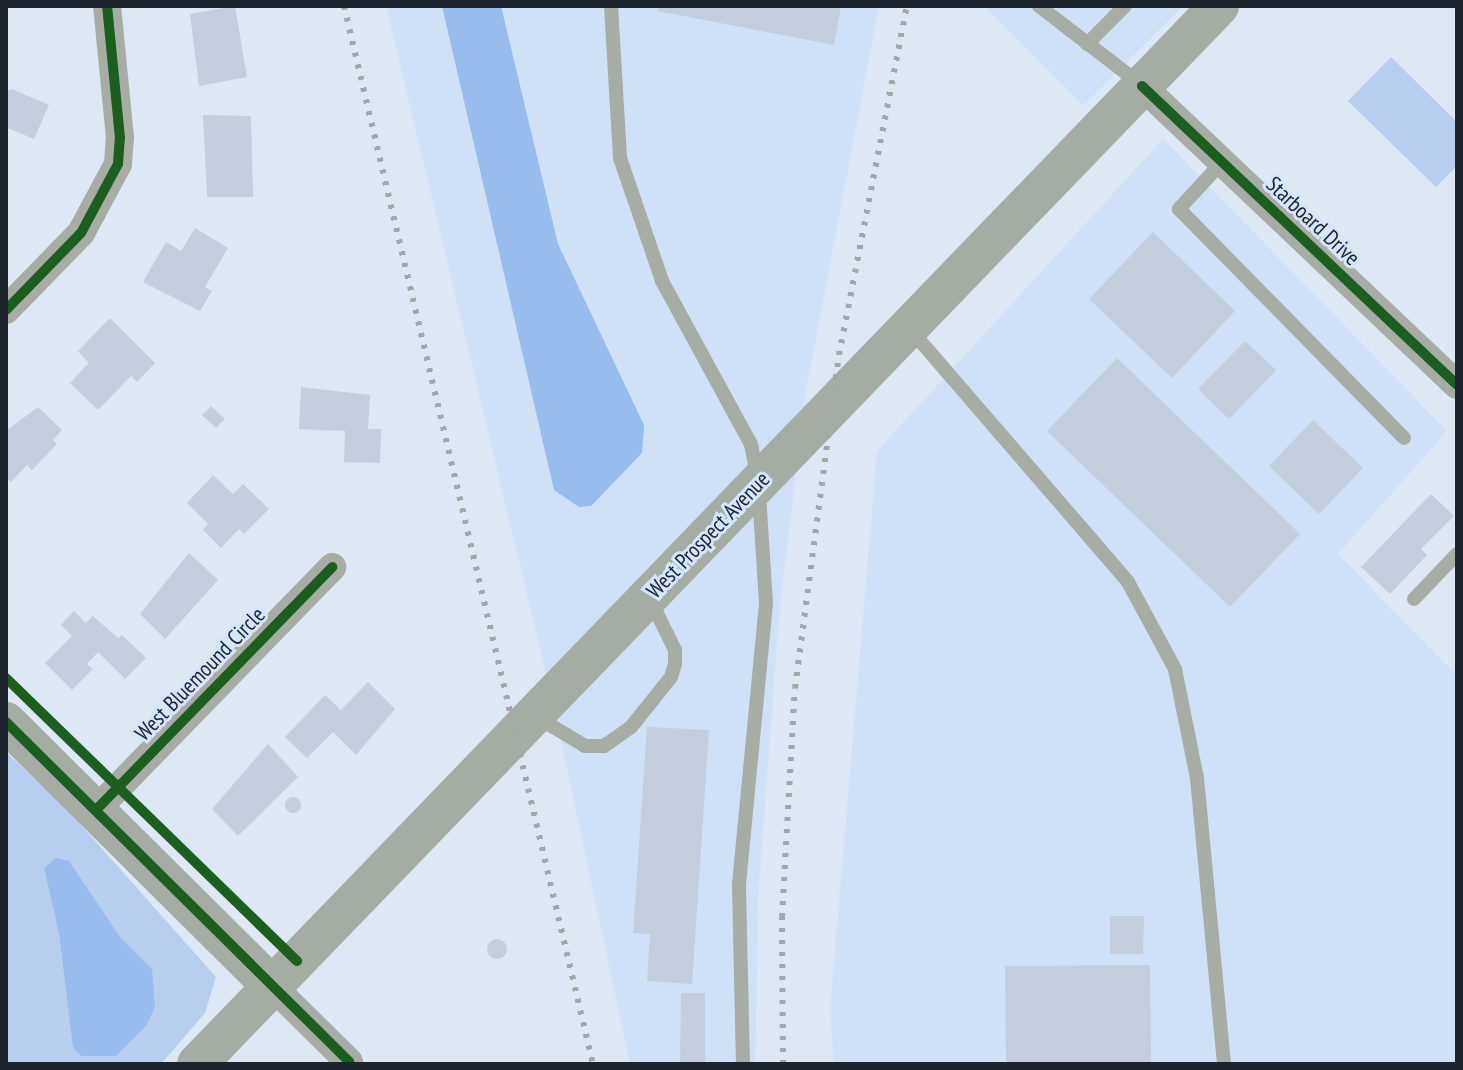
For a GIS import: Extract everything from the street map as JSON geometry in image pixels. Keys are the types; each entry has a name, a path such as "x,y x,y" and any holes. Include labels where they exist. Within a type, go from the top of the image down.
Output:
{"main road":[{"name":"West Prospect Avenue","path":"197,1064 1219,6"},
{"path":"6,722 272,986"}],"street":[{"path":"6,310 81,233 118,164 107,6"},
{"name":"Starboard Drive","path":"1142,86 1457,385"},
{"name":"West Bluemound Circle","path":"96,810 332,567"},
{"path":"272,986 349,1062"}],"lane":[{"path":"611,6 620,158 662,281 751,444 759,483 766,603 739,884 743,1064"},
{"path":"1039,6 1142,86"},
{"path":"1087,44 1125,6"},
{"path":"1222,162 1179,209 1404,438"},
{"path":"909,328 1128,582 1175,669 1197,778 1224,1064"},
{"path":"1414,599 1457,554"},
{"path":"535,716 585,746 604,746 631,727 671,677 675,664 675,650 649,597"}],"shaded area":[{"path":"386,6 879,6 806,391 780,605 759,884 755,1064 630,1064 552,699"},
{"path":"442,6 501,6 558,244 644,425 642,453 591,506 579,507 554,490"},
{"path":"984,6 1183,6 1083,106"},
{"path":"1391,57 1457,122 1457,166 1436,187 1348,101"},
{"path":"1163,139 1447,431 1338,554 1457,676 1457,1064 834,1064 830,1009 877,451"},
{"path":"6,752 65,807 216,977 205,1013 161,1064 6,1064"},
{"path":"56,858 69,861 120,937 152,969 155,1007 146,1026 116,1056 81,1056 73,1047 59,933 44,868"}],"building":[{"path":"235,6 247,77 199,86 190,14"},
{"path":"659,6 841,6 834,45 658,11"},
{"path":"12,89 49,105 34,139 8,128 6,134 6,92"},
{"path":"203,115 251,116 253,197 207,197"},
{"path":"195,228 228,248 205,287 212,291 200,311 143,282 166,242 181,251"},
{"path":"1153,232 1235,311 1172,378 1089,299"},
{"path":"110,318 155,363 137,382 131,376 98,410 70,383 89,363 78,351"},
{"path":"1245,341 1276,370 1229,419 1198,389"},
{"path":"1117,358 1300,534 1230,607 1047,431"},
{"path":"301,387 370,395 368,429 381,429 380,463 344,462 345,431 299,429"},
{"path":"211,406 225,419 216,428 202,415"},
{"path":"38,407 62,430 53,440 57,444 32,470 27,465 11,482 6,478 6,431"},
{"path":"1313,420 1363,468 1319,514 1269,466"},
{"path":"213,475 233,494 243,484 269,509 244,534 239,529 221,548 203,530 208,524 187,503"},
{"path":"1431,494 1454,516 1421,549 1427,555 1390,594 1361,567"},
{"path":"189,553 218,580 165,639 140,614"},
{"path":"74,611 86,623 93,616 118,638 122,635 146,658 125,679 98,652 87,664 93,669 72,690 45,663 72,636 61,625"},
{"path":"368,682 395,709 356,755 333,732 307,758 285,737 325,695 341,710"},
{"path":"647,727 709,730 692,984 647,981 650,934 633,933"},
{"path":"268,744 298,777 238,836 212,809"},
{"path":"293,797 301,805 293,813 285,805"},
{"path":"1110,916 1144,916 1143,954 1110,954"},
{"path":"497,939 504,942 507,949 504,956 497,959 490,956 487,949 490,942"},
{"path":"1150,965 1151,1064 1006,1064 1005,966"},
{"path":"681,993 705,993 705,1064 680,1064"}],"railway":[{"path":"344,6 593,1064"},
{"path":"783,1064 782,917 795,688 839,355 907,6"}],"cycle path":[{"path":"6,310 81,233 118,164 120,138 107,6"},
{"path":"1142,86 1457,385"},
{"path":"96,810 332,567"},
{"path":"6,678 297,961"},
{"path":"6,722 349,1062"}]}
